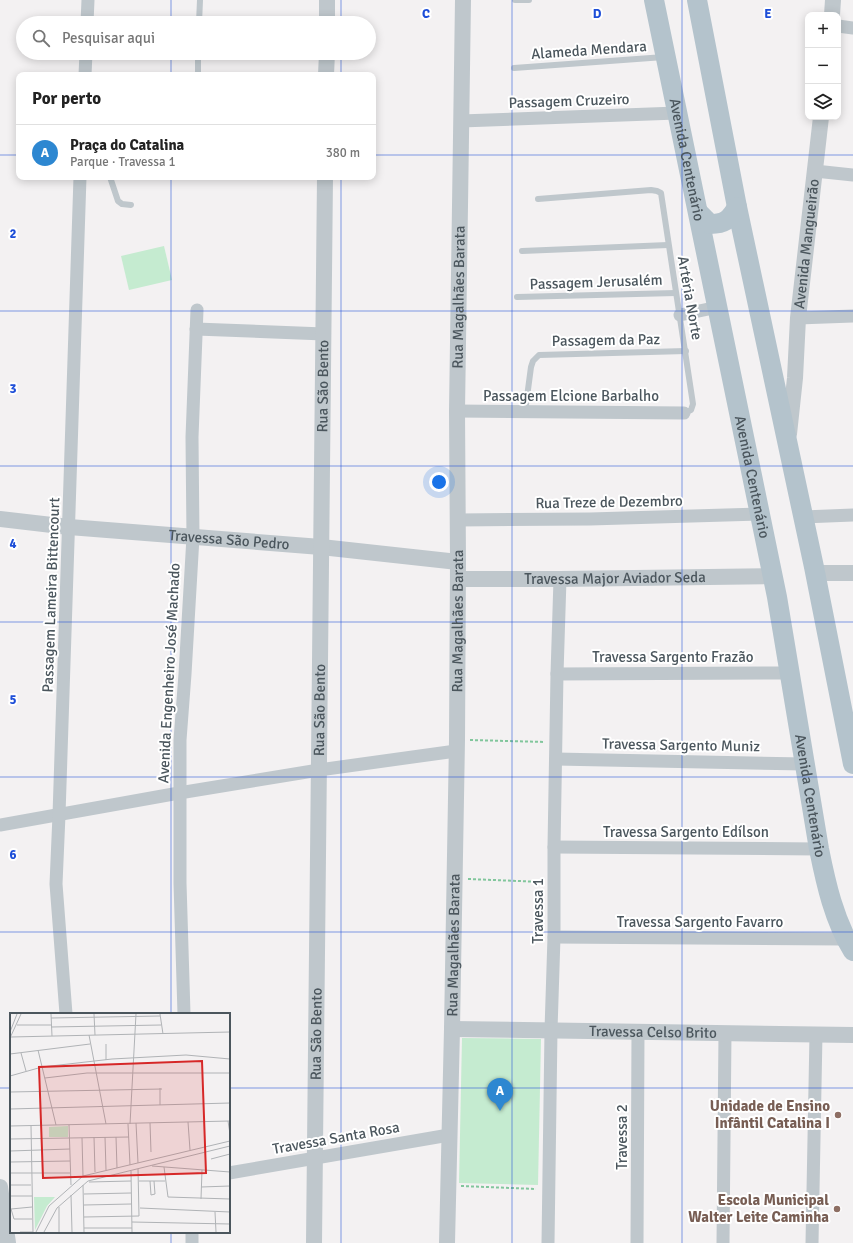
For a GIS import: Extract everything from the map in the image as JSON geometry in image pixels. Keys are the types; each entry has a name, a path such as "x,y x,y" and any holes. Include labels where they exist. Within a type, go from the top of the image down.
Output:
{"main road":[{"name":"Avenida Centenário","path":"654,0 773,576 819,849 833,908 849,945"},
{"path":"696,0 743,237 772,365 853,764"},
{"path":"699,213 710,224 720,224 729,218 737,207"},
{"path":"706,248 713,236 722,231 732,231 743,237"}],"street":[{"path":"87,16 88,0"},
{"path":"327,0 327,16"},
{"name":"Rua Magalhães Barata","path":"447,1243 456,745 458,579 457,411 463,0"},
{"path":"832,12 833,0"},
{"path":"841,26 853,28"},
{"path":"85,72 86,60"},
{"path":"326,72 327,60"},
{"name":"Passagem Cruzeiro","path":"461,121 677,113"},
{"name":"Avenida Mangueirão","path":"788,445 796,372 798,318 821,120"},
{"path":"815,171 853,175"},
{"name":"Passagem Lameira Bittencourt","path":"66,1013 56,884 80,180"},
{"name":"Rua São Bento","path":"314,1243 325,180"},
{"path":"680,315 718,307"},
{"name":"Avenida Engenheiro José Machado","path":"184,1013 179,793 180,740 193,537 192,437 197,310"},
{"path":"798,318 853,316"},
{"path":"196,329 324,334"},
{"path":"772,365 778,374 782,376 792,376 796,372"},
{"name":"Passagem Elcione Barbalho","path":"457,411 684,413"},
{"name":"Rua Treze de Dezembro","path":"458,520 590,519 760,514"},
{"path":"803,517 853,515"},
{"name":"Travessa São Pedro","path":"0,519 69,527 322,547 458,562"},
{"path":"815,573 853,573"},
{"name":"Travessa Major Aviador Seda","path":"458,579 773,576"},
{"name":"Travessa 1","path":"548,1243 554,937 553,883 560,579"},
{"name":"Travessa Sargento Frazão","path":"557,674 790,673"},
{"path":"0,825 456,745"},
{"name":"Travessa Sargento Muniz","path":"556,759 805,764"},
{"name":"Travessa Sargento Edílson","path":"554,847 819,849"},
{"name":"Travessa Sargento Favarro","path":"554,937 849,945"},
{"name":"Travessa Celso Brito","path":"452,1029 853,1035"},
{"name":"Travessa 2","path":"637,1243 638,1032"},
{"path":"723,1243 725,1033"},
{"path":"812,1243 816,1034"},
{"name":"Travessa Santa Rosa","path":"230,1173 449,1136"},
{"path":"0,1187 8,1243"}],"lane":[{"path":"199,16 200,0"},
{"path":"515,0 529,0"},
{"name":"Alameda Mendara","path":"514,68 666,57"},
{"path":"198,60 198,72"},
{"path":"111,180 118,202 131,205"},
{"name":"Artéria Norte","path":"538,200 651,190 657,191 661,195 693,404 691,410 684,413"},
{"path":"522,251 668,245"},
{"name":"Passagem Jerusalém","path":"517,297 676,293"},
{"name":"Passagem da Paz","path":"525,412 531,367 533,361 539,355 686,351"}],"path":[{"path":"456,745 556,742"},
{"path":"454,878 553,883"},
{"path":"448,1186 549,1190"}],"green space":[{"path":"164,246 172,280 129,290 121,256"},
{"path":"462,1038 541,1039 538,1185 459,1183"}],"place":[{"name":"Praça do Catalina","path":"500,1111"},
{"name":"Unidade de Ensino Infântil Catalina I","path":"838,1115"},
{"name":"Escola Municipal Walter Leite Caminha","path":"837,1209"}]}
